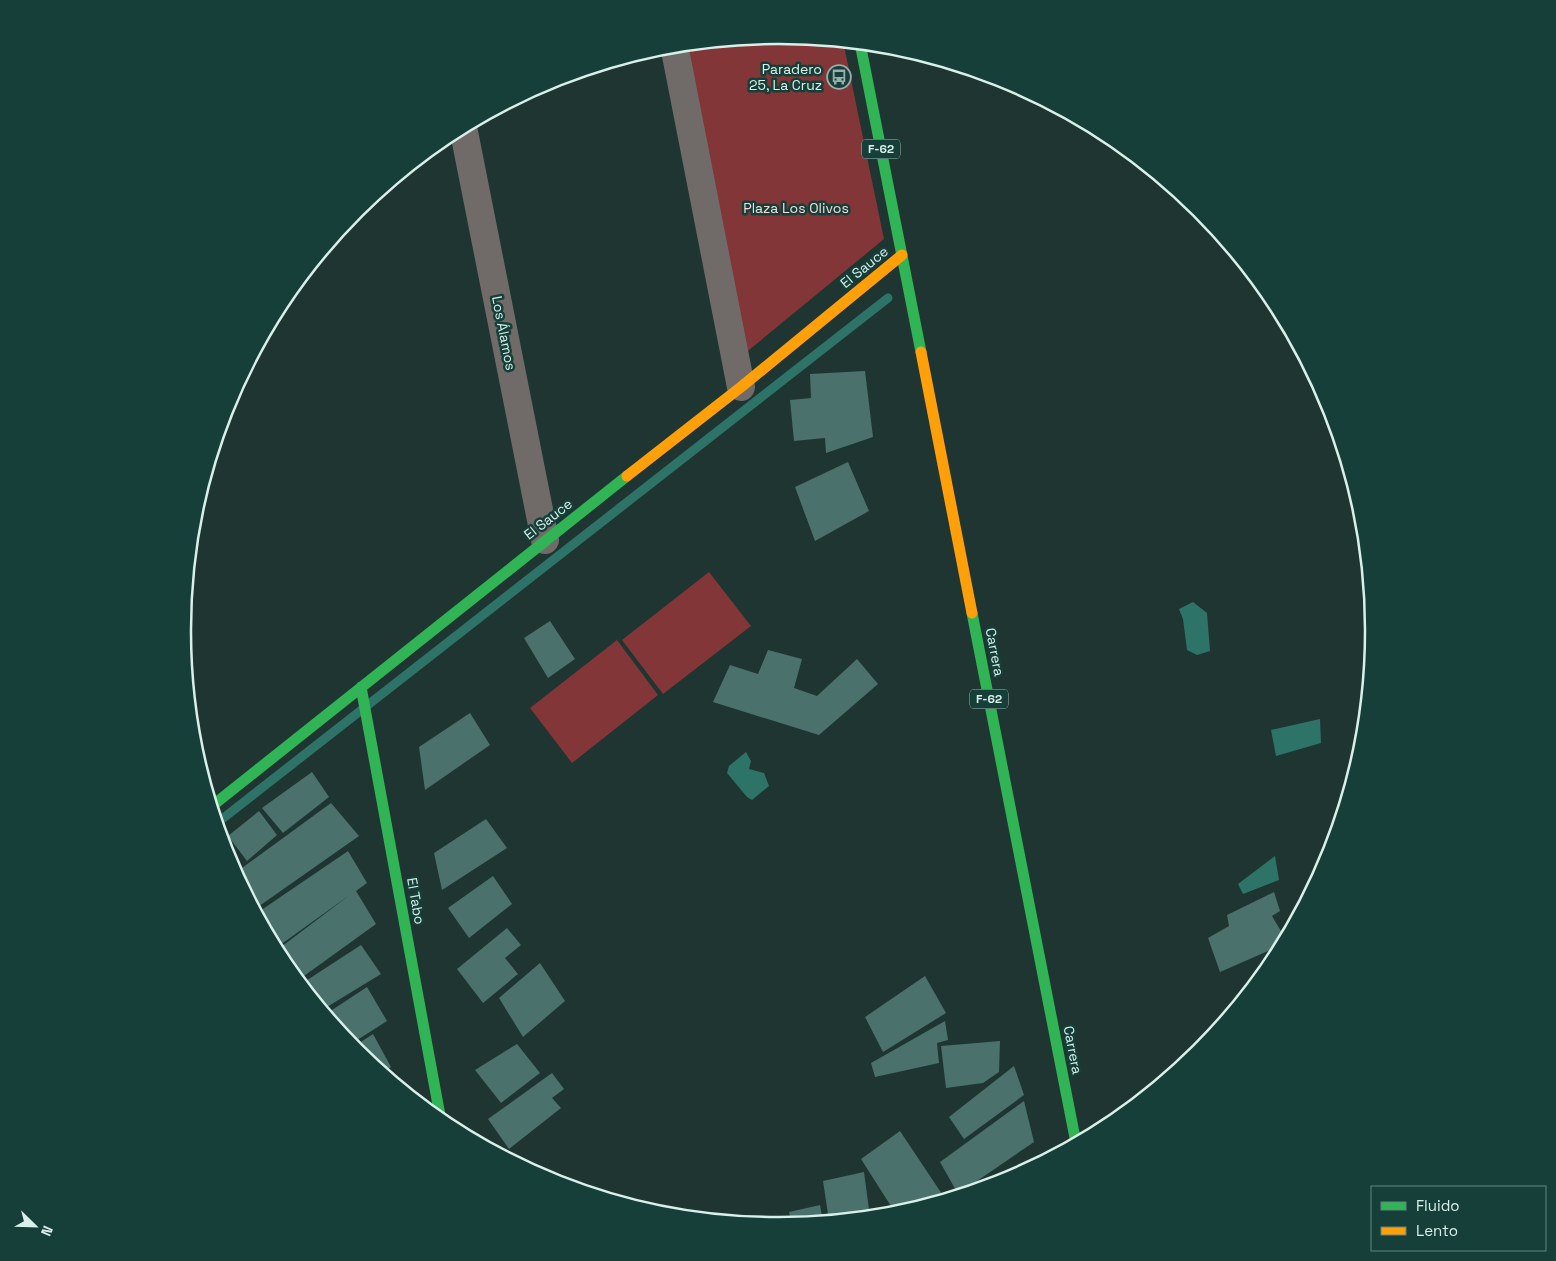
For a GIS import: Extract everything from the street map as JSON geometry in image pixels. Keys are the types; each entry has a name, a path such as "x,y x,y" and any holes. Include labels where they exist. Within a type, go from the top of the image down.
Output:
{"street":[{"name":"F-62","path":"861,50 902,255"},
{"path":"676,53 741,387"},
{"name":"Los Álamos","path":"465,135 545,540"},
{"name":"El Sauce","path":"217,802 545,540 741,387 902,255"},
{"name":"Carrera","path":"902,255 1075,1137"},
{"name":"El Tabo","path":"361,687 439,1109"}],"green space":[{"name":"Plaza Los Olivos","path":"778,44 844,48 884,239 743,355 684,52 740,45"},
{"path":"709,572 751,626 663,694 622,640"},
{"path":"617,640 658,695 572,763 530,708"}],"shaded area":[{"path":"1193,602 1207,613 1210,651 1197,655 1187,650 1183,619 1179,609"},
{"path":"1320,719 1321,743 1276,756 1271,730"},
{"path":"746,752 751,761 749,769 764,773 769,786 752,800 747,797 727,773 729,766"},
{"path":"1275,856 1279,880 1243,894 1238,884"}],"building":[{"path":"865,371 873,437 826,453 825,438 794,441 790,400 811,398 810,374"},
{"path":"848,462 869,511 815,541 795,487"},
{"path":"550,621 575,659 548,678 524,638"},
{"path":"768,650 802,659 794,688 817,696 857,659 878,684 819,735 713,702 730,665 758,674"},
{"path":"470,713 490,745 425,790 419,747"},
{"path":"312,772 329,797 283,833 262,808"},
{"path":"331,803 359,836 260,905 242,868"},
{"path":"259,811 277,835 247,861 228,836"},
{"path":"486,819 507,848 442,890 434,853"},
{"path":"348,851 367,883 356,891 376,924 304,976 283,945 351,894 282,944 262,909"},
{"path":"493,876 512,904 469,938 448,908"},
{"path":"1274,892 1280,911 1272,916 1281,932 1269,950 1220,972 1208,938 1229,926 1227,915"},
{"path":"507,928 521,945 505,958 518,974 483,1003 457,969"},
{"path":"361,945 381,974 328,1006 307,980"},
{"path":"540,963 565,1001 523,1037 499,998"},
{"path":"925,976 946,1013 883,1052 865,1017"},
{"path":"367,987 387,1021 358,1040 331,1010"},
{"path":"945,1021 948,1040 937,1043 939,1063 875,1077 871,1063"},
{"path":"373,1034 391,1067 388,1069 360,1042"},
{"path":"1000,1041 999,1072 983,1083 946,1088 941,1046"},
{"path":"517,1044 540,1073 501,1103 475,1070"},
{"path":"1014,1066 1024,1095 964,1139 949,1117"},
{"path":"552,1073 564,1089 552,1098 561,1108 509,1149 488,1119"},
{"path":"1024,1101 1034,1142 973,1184 955,1189 940,1162"},
{"path":"900,1131 942,1194 891,1206 861,1159"},
{"path":"864,1172 869,1210 828,1215 823,1181"},
{"path":"820,1205 822,1215 790,1217 789,1212"}],"waterway":[{"path":"222,819 888,298"}],"traffic: fast":[{"path":"861,50 921,352"},
{"path":"217,802 627,476"},
{"path":"972,613 1075,1137"},
{"path":"361,687 439,1109"}],"traffic: slow":[{"path":"627,476 741,387 902,255"},
{"path":"921,352 972,613"}],"place":[{"name":"Paradero 25, La Cruz","path":"839,77"}]}
